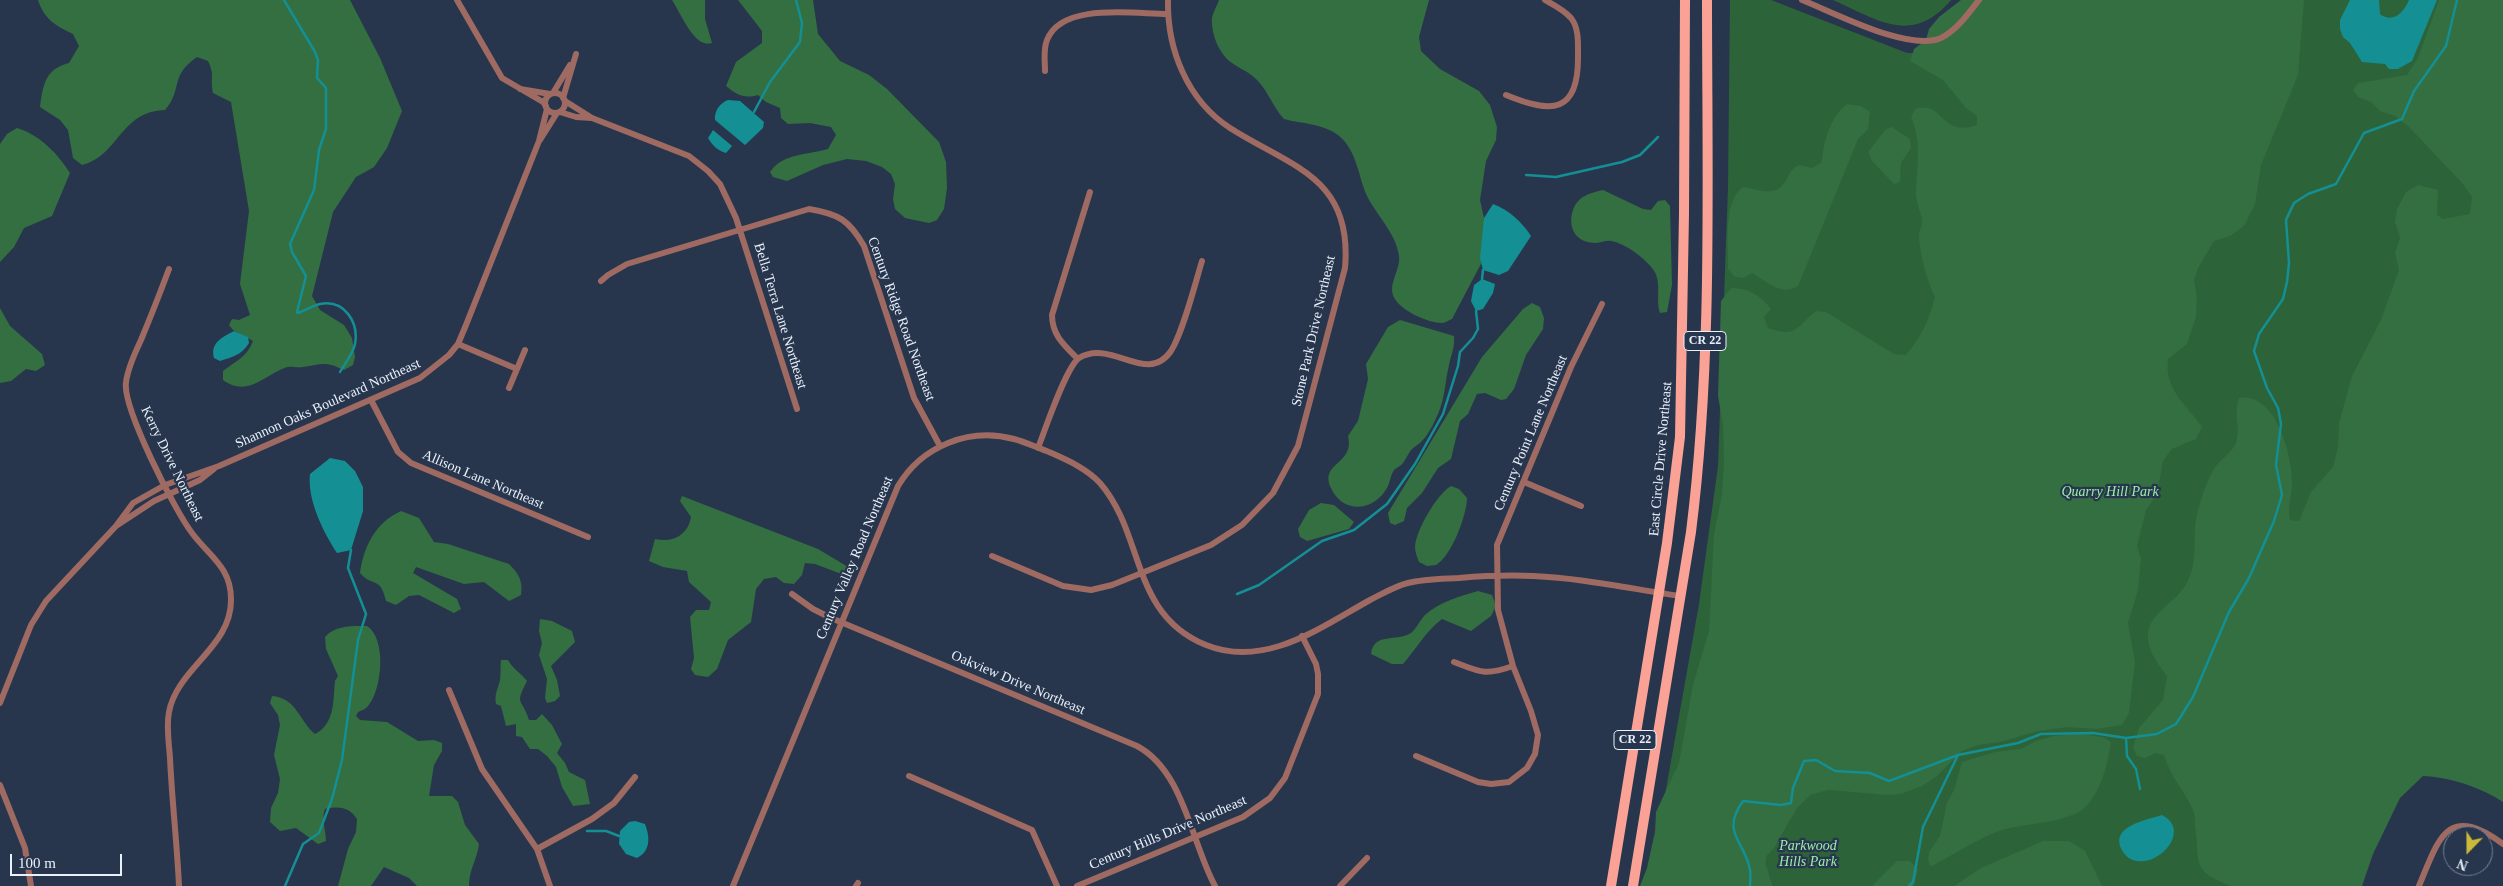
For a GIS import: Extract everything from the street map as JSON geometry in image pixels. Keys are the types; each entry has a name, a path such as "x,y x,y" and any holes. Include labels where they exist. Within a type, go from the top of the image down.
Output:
{"main road":[{"name":"East Circle Drive Northeast","path":"1611,886 1659,593 1675,482 1682,386 1685,0"},
{"name":"CR 22","path":"1633,886 1698,474 1704,386 1707,0"}],"street":[{"path":"457,0 496,72 502,78 546,108 592,118"},
{"name":"Stone Park Drive Northeast","path":"992,556 1063,586 1081,590 1101,589 1227,536 1253,516 1273,493 1291,463 1303,432 1345,268 1344,234 1339,213 1314,177 1292,162 1229,127 1201,102 1177,61 1170,38 1167,14 1168,0"},
{"path":"1506,95 1532,106 1551,107 1566,101 1576,86 1578,33 1571,18 1546,0"},
{"path":"1802,0 1899,39 1926,42 1951,32 1979,0"},
{"path":"1045,71 1047,41 1060,22 1081,15 1167,14"},
{"path":"558,112 564,108 564,100 576,54"},
{"path":"546,108 546,100 573,62"},
{"path":"520,89 560,94 564,100 592,118"},
{"name":"Shannon Oaks Boulevard Northeast","path":"0,703 31,624 41,608 116,526 133,503 165,485 220,466 420,378 441,362 458,344 539,141 546,108"},
{"name":"Shannon Oaks Boulevard Northeast","path":"539,141 558,112"},
{"name":"Bella Terra Lane Northeast","path":"592,118 677,150 708,171 727,197 740,230 796,409"},
{"path":"1078,359 1056,335 1052,327 1052,316 1090,192"},
{"name":"Century Ridge Road Northeast","path":"601,281 608,274 627,264 809,209 829,212 854,228 864,246 914,398 940,446"},
{"path":"1038,448 1068,374 1078,359 1096,351 1107,352 1147,365 1165,358 1176,339 1202,261"},
{"name":"Kerry Drive Northeast","path":"169,269 129,369 125,387 132,415 169,494 190,530 216,557 230,584 231,598 227,623 221,636 191,670 175,693 169,712 171,785 178,886"},
{"name":"Century Point Lane Northeast","path":"1416,756 1478,782 1491,784 1509,782 1527,768 1535,754 1538,735 1531,711 1513,666 1498,610 1497,545 1571,367 1602,304"},
{"path":"458,344 517,369"},
{"path":"509,388 525,350"},
{"name":"Allison Lane Northeast","path":"371,400 398,452 412,463 588,537"},
{"name":"Century Valley Road Northeast","path":"733,886 840,622 898,486 911,467 940,446 966,437 992,436 1016,439 1072,463 1100,484 1115,506 1152,597 1164,616 1183,632 1204,644 1228,652 1254,653 1280,646 1405,583 1496,575 1548,577 1680,596"},
{"name":"Shannon Oaks Boulevard Northeast","path":"116,526 154,501 200,480 220,466"},
{"path":"1524,482 1581,506"},
{"name":"Oakview Drive Northeast","path":"792,594 813,609 840,622 1145,750 1158,760 1167,772 1215,886"},
{"name":"Century Hills Drive Northeast","path":"1077,886 1253,812 1270,798 1285,778 1318,694 1316,664 1302,636"},
{"path":"1454,662 1480,672 1494,673 1513,666"},
{"path":"448,690 482,769 537,849 550,886"},
{"path":"909,776 1032,830 1058,886"},
{"path":"537,849 592,819 614,803 635,777"},
{"path":"0,784 24,848 31,886"},
{"path":"2419,886 2438,840 2457,827 2468,825 2503,844"},
{"path":"1340,886 1367,858"}],"green space":[{"path":"38,0 350,0 380,58 402,111 387,148 374,167 356,177 333,212 312,296 320,310 344,325 352,338 355,357 353,365 344,370 324,364 287,367 256,383 240,387 223,380 223,371 244,355 253,341 233,330 229,325 232,319 239,320 250,315 240,284 249,211 231,102 213,93 211,70 208,61 197,57 183,70 174,96 165,110 150,112 138,118 129,125 104,153 82,165 73,158 68,130 60,120 40,107 44,85 50,74 55,69 69,63 79,46 73,34 56,25 47,17"},
{"path":"672,0 705,0 705,19 712,43 699,41 689,29"},
{"path":"738,0 813,0 818,34 840,61 869,75 887,89 939,142 946,162 947,188 944,209 937,220 929,223 905,218 895,209 893,199 895,184 891,174 882,167 866,161 847,159 823,165 787,181 773,177 770,172 782,161 828,149 836,135 831,127 810,123 788,124 781,118 780,108 766,102 758,95 749,97 741,95 726,86 736,62 762,43 762,31"},
{"path":"1219,0 1429,0 1419,37 1421,51 1440,69 1479,91 1490,105 1497,127 1496,140 1486,161 1480,200 1486,227 1484,258 1452,319 1442,323 1423,319 1403,308 1395,299 1392,289 1399,261 1397,248 1390,232 1367,196 1349,148 1332,131 1312,124 1284,119 1258,81 1227,59 1217,43 1212,24 1213,14"},
{"name":"Quarry Hill Park","path":"1730,0 1771,0 1907,53 1926,53 1994,0 2503,0 2409,748 2353,886 1773,886 1766,864 1767,856 1790,820 1663,806 1699,604 1718,466 1728,187"},
{"path":"1833,0 1951,0 1937,14 1922,22 1894,25 1865,15"},
{"path":"1961,0 2304,0 2298,75 2261,165 2255,204 2244,226 2230,236 2214,241 2198,268 2194,281 2197,297 2196,317 2187,344 2168,359 2169,379 2173,388 2183,404 2202,427 2196,439 2172,449 2163,461 2157,494 2146,510 2137,546 2141,558 2138,590 2128,623 2135,662 2129,713 2122,725 2096,729 2068,727 2038,731 2000,742 1978,745 1962,751 1937,776 1922,786 1901,794 1888,795 1828,790 1810,795 1797,808 1774,848 1767,856 1766,864 1773,886 1640,886 1647,868 1655,832 1656,812 1679,763 1693,685 1709,631 1714,534 1722,494 1724,462 1723,425 1718,396 1721,301 1731,288 1743,289 1754,293 1771,309 1764,317 1768,328 1785,332 1795,330 1816,311 1826,312 1894,354 1906,355 1924,328 1935,297 1926,275 1920,249 1919,234 1922,221 1916,193 1918,145 1911,117 1915,109 1929,108 1951,125 1964,128 1977,125 1977,116 1966,108 1943,80 1910,61 1914,49 1926,40 1929,29 1939,17"},
{"path":"2439,0 2503,0 2503,802 2485,792 2464,784 2444,778 2423,776 2400,798 2373,854 2362,886 2232,886 2209,876 2203,870 2198,856 2194,812 2170,770 2164,755 2155,753 2145,758 2137,756 2133,747 2139,728 2163,700 2167,676 2151,650 2148,632 2155,617 2186,585 2190,576 2193,562 2195,526 2199,507 2211,474 2236,443 2238,432 2237,404 2239,398 2252,399 2263,405 2279,427 2285,442 2291,471 2290,520 2299,521 2311,492 2333,467 2338,447 2339,423 2352,376 2381,320 2399,270 2395,253 2400,238 2395,222 2397,209 2406,192 2418,185 2438,190 2437,215 2443,219 2470,214 2472,197 2463,184 2409,127 2395,116 2380,111 2371,102 2358,97 2353,90 2358,83 2407,75 2418,58"},
{"path":"1847,104 1861,106 1870,112 1868,129 1858,139 1798,286 1786,290 1780,289 1752,273 1743,278 1735,277 1728,269 1728,225 1729,213 1736,194 1743,187 1773,191 1782,186 1791,171 1799,165 1812,168 1822,162 1824,146 1832,122"},
{"path":"1892,127 1910,139 1911,148 1901,163 1900,182 1894,184 1872,161 1868,152 1886,129"},
{"path":"17,128 40,140 70,173 52,216 24,228 14,247 0,262 0,144 7,134"},
{"path":"1603,190 1643,209 1651,210 1658,201 1665,200 1670,206 1672,285 1667,312 1660,313 1657,279 1652,268 1644,260 1616,242 1598,243 1583,240 1578,237 1572,228 1571,217 1578,201 1594,192"},
{"path":"1532,303 1540,307 1544,318 1543,329 1526,355 1514,389 1506,399 1501,400 1485,393 1477,394 1468,414 1460,421 1451,459 1438,468 1422,493 1407,508 1404,521 1395,525 1390,523 1388,513 1482,357 1523,309"},
{"path":"0,308 10,326 42,354 45,365 36,371 26,369 11,381 0,383"},
{"path":"1400,320 1454,336 1442,402 1428,433 1411,450 1402,464 1394,470 1387,489 1379,498 1365,506 1349,505 1342,502 1331,488 1330,473 1347,453 1349,445 1348,436 1358,421 1368,379 1366,364 1388,327"},
{"path":"1451,486 1459,489 1467,498 1461,525 1442,561 1436,565 1427,566 1419,562 1415,549 1416,540 1423,522 1434,504 1445,490"},
{"path":"682,496 818,549 848,567 844,575 815,564 805,563 802,575 794,584 784,583 776,577 764,579 756,589 751,622 728,640 717,669 708,677 695,675 691,669 694,658 690,617 696,610 709,610 711,602 689,582 687,571 663,567 649,561 655,539 674,539 687,529 691,517 680,501"},
{"path":"1321,503 1334,505 1354,522 1349,529 1307,541 1300,537 1298,529 1309,510"},
{"path":"401,511 419,518 434,542 448,544 509,564 520,578 521,595 509,601 484,582 464,584 416,567 413,573 457,599 461,609 454,613 419,595 409,596 396,605 386,601 379,585 360,573 364,554 372,536 384,522"},
{"path":"1478,591 1492,595 1496,606 1491,616 1471,631 1442,619 1426,635 1403,664 1392,664 1371,654 1373,647 1381,640 1405,636 1411,633 1425,615 1437,606"},
{"path":"540,619 552,621 572,631 575,642 551,666 557,680 560,696 555,701 547,703 545,698 547,679 539,655 542,643 539,631"},
{"path":"367,626 378,642 380,653 379,677 373,699 356,716 360,720 387,722 418,741 434,740 442,743 442,751 434,765 429,796 452,796 458,802 465,825 479,844 470,875 469,886 417,886 409,878 384,867 371,886 338,886 348,849 356,832 357,819 351,812 343,808 325,809 326,841 318,844 296,828 280,831 270,822 271,808 278,793 280,779 274,755 280,725 278,715 270,703 272,696 287,701 292,705 315,734 322,730 330,718 335,681 338,676 326,649 325,637 339,628"},
{"path":"501,660 508,660 527,681 520,701 529,720 536,720 542,714 552,725 562,744 557,753 569,772 585,780 590,804 573,806 562,787 556,767 547,756 538,749 530,749 522,737 516,736 516,724 506,726 501,706 496,704"},
{"path":"2080,734 2103,737 2111,742 2108,761 2101,782 2097,792 2085,808 2060,819 1997,832 1930,866 1928,860 1929,852 1940,836 1947,803 1954,790 1962,762 1995,752 2021,749 2036,741 2053,736"},
{"path":"2043,841 2069,841 2085,851 2102,886 1954,886 1981,868"},
{"path":"1897,861 1910,861 1918,869 1914,886 1872,886"}],"shaded area":[{"path":"2350,0 2379,0 2380,14 2389,18 2398,15 2409,0 2437,0 2412,61 2398,69 2389,69 2385,64 2362,62 2350,43 2343,37 2340,29 2340,20"},
{"path":"728,100 740,101 764,122 763,128 745,145 715,120 718,108"},
{"path":"713,130 732,146 726,153 720,151 708,138"},
{"path":"1493,204 1515,217 1531,236 1508,271 1499,275 1483,270 1480,258 1484,218"},
{"path":"1482,279 1495,284 1493,293 1483,309 1476,311 1471,301 1474,285"},
{"path":"234,331 248,337 249,343 240,353 229,358 220,361 214,358 215,344 221,338"},
{"path":"330,458 345,461 355,471 363,487 363,511 351,550 337,553 317,515 310,484 310,474"},
{"path":"2162,815 2170,821 2174,829 2169,845 2155,858 2146,861 2132,860 2122,850 2119,842 2121,835 2132,825"},
{"path":"635,821 645,824 648,834 647,848 637,858 626,854 619,844 620,831 629,822"}],"waterway":[{"path":"284,0 315,52 318,60 317,78 326,88 326,129 319,150 314,190 290,244 292,252 306,276 297,312 329,303 343,309 348,314 355,328 355,344 351,355 340,372"},
{"path":"754,112 770,82 800,42 802,23 796,0"},
{"path":"1750,886 1750,872 1747,860 1734,829 1736,812 1743,801 1781,805 1791,803 1793,788 1804,761 1816,760 1835,771 1870,773 1889,781 1958,755 2018,743 2041,734 2093,733 2126,738 2157,734 2176,724 2193,697 2229,612 2249,578 2274,521 2282,495 2276,465 2281,424 2278,408 2267,388 2254,351 2259,334 2283,299 2289,263 2286,220 2294,203 2308,194 2336,184 2364,133 2402,119 2414,91 2446,46 2457,0"},
{"path":"1526,175 1556,177 1622,162 1640,155 1658,137"},
{"path":"1482,279 1483,270"},
{"path":"1237,594 1259,585 1322,541 1354,530 1387,504 1415,464 1443,414 1458,366 1460,352 1473,338 1478,329 1476,311"},
{"path":"285,886 303,844 319,833 332,799 342,760 358,640 366,614 348,568 351,550"},
{"path":"2126,738 2127,756 2136,769 2140,789"},
{"path":"1909,886 1913,882 1923,827 1958,755"},
{"path":"587,831 606,831 619,836"}],"park label":[{"name":"Parkwood Hills Park","path":"1808,854"}]}
